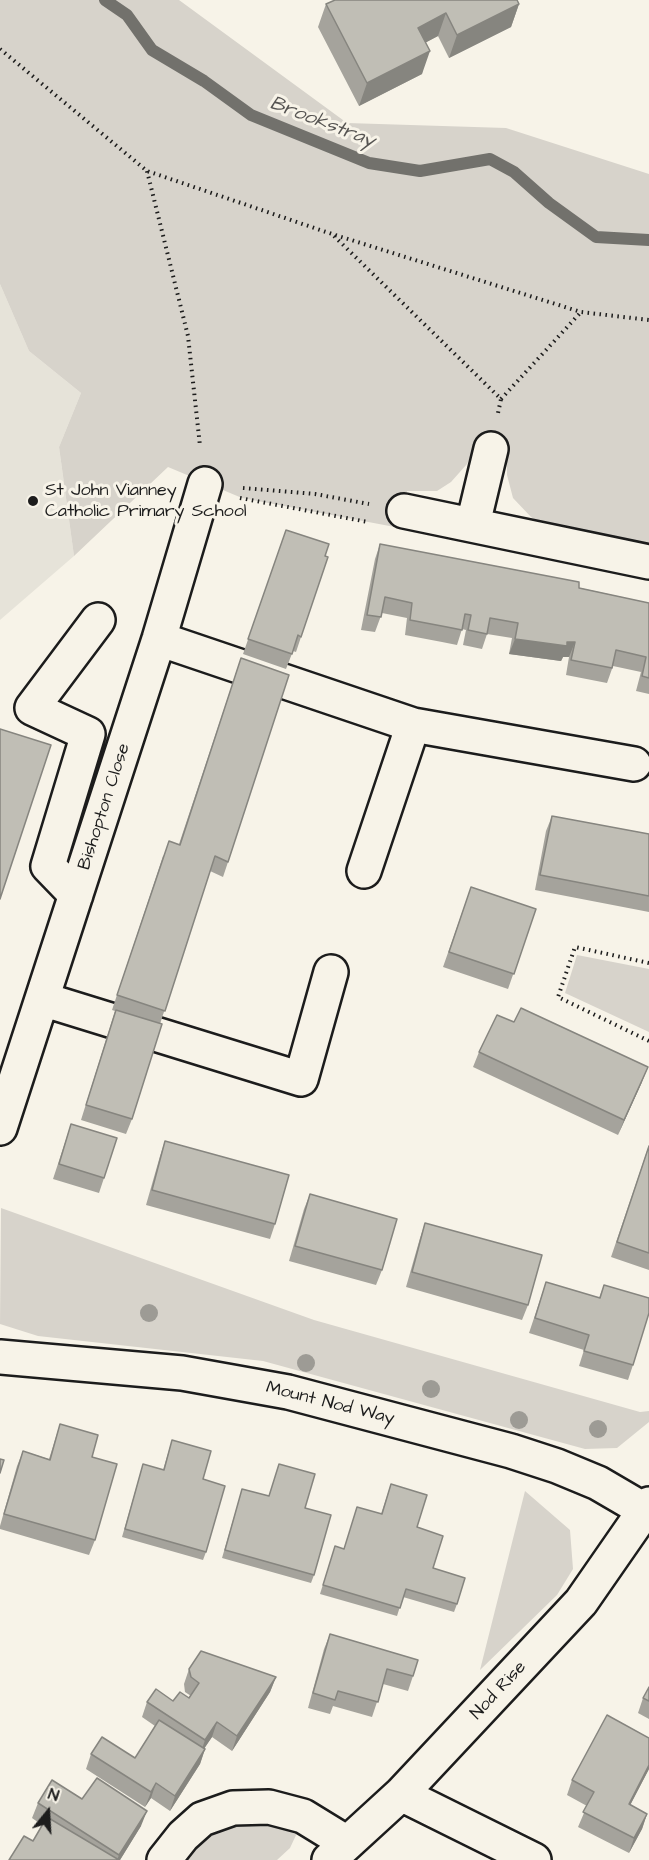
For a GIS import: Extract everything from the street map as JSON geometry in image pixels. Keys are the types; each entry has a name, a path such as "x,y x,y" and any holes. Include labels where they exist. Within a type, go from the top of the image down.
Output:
{"street":[{"path":"473,524 490,449"},
{"name":"Bishopton Close","path":"0,1128 159,639 205,484"},
{"path":"404,511 649,562"},
{"path":"76,895 48,866 88,734 32,708 98,620"},
{"path":"159,639 413,725 634,764"},
{"path":"364,871 413,725"},
{"path":"42,999 301,1079 331,972"},
{"name":"Mount Nod Way","path":"0,1358 182,1373 318,1399 511,1451 557,1466 647,1507"},
{"name":"Nod Rise","path":"338,1852 401,1794 581,1602 647,1507"},
{"path":"401,1794 534,1860"},
{"path":"164,1860 183,1836 202,1819 233,1808 269,1807 303,1816 338,1852"}],"path":[{"path":"0,49 147,171 332,234 581,312 649,320"},
{"path":"147,171 188,336 205,484"},
{"path":"332,234 501,399"},
{"path":"490,449 501,399 581,312"},
{"path":"205,484 315,494 404,511 400,528 242,498 205,484"},
{"path":"649,963 575,947 558,997 649,1041"}],"shaded area":[{"path":"0,0 179,0 347,123 506,128 649,174 649,548 547,528 531,517 513,498 507,475 507,449 476,445 467,464 451,482 437,491 407,491 400,528 242,498 168,467 74,556 59,447 81,393 29,351 0,284"},
{"name":"St John Vianney Catholic Primary School","path":"0,284 29,351 81,393 59,447 74,556 0,620"},
{"path":"577,955 649,969 649,1032 565,993"},
{"path":"1,1208 314,1320 640,1412 649,1411 649,1422 617,1448 585,1449 263,1361 38,1336 0,1324"},
{"path":"525,1491 570,1530 573,1569 557,1595 480,1670"},
{"path":"245,1819 284,1826 297,1833 290,1848 277,1860 178,1860 212,1827"}],"building":[{"path":"335,0 517,0 519,4 457,35 446,13 418,28 430,51 367,83 326,4"},
{"path":"286,530 329,544 325,556 328,557 301,637 298,635 292,654 248,639"},
{"path":"380,544 579,582 579,588 649,603 649,678 642,676 646,657 616,650 612,668 571,660 575,642 567,642 567,646 515,639 518,623 490,618 487,634 468,630 471,615 465,614 462,630 410,620 412,603 385,597 381,617 367,615"},
{"path":"241,658 289,675 228,862 215,856 165,1011 117,995 169,841 180,845"},
{"path":"0,729 51,745 0,899"},
{"path":"552,816 649,834 649,896 540,875"},
{"path":"471,887 536,909 514,974 449,952"},
{"path":"521,1008 648,1067 624,1120 479,1052 497,1015 514,1022"},
{"path":"116,1010 162,1024 132,1119 86,1105"},
{"path":"71,1124 117,1138 104,1178 59,1164"},
{"path":"165,1141 289,1175 275,1224 152,1190"},
{"path":"649,1146 649,1253 617,1242"},
{"path":"310,1194 397,1219 382,1270 295,1246"},
{"path":"425,1223 542,1255 528,1305 412,1272"},
{"path":"546,1282 600,1298 604,1285 649,1298 649,1313 633,1365 584,1351 589,1335 535,1318"},
{"path":"60,1424 98,1435 92,1457 117,1464 95,1540 4,1514 23,1451 50,1460"},
{"path":"172,1440 211,1451 203,1479 225,1486 206,1552 125,1529 143,1464 164,1470"},
{"path":"0,1459 4,1460 0,1473"},
{"path":"279,1464 315,1474 305,1508 331,1515 314,1575 225,1550 242,1489 269,1496"},
{"path":"391,1484 427,1495 417,1527 443,1536 433,1568 465,1578 457,1604 406,1589 400,1608 323,1585 335,1546 344,1549 357,1507 382,1514"},
{"path":"330,1634 418,1660 413,1676 387,1669 378,1702 338,1691 335,1700 313,1693"},
{"path":"201,1651 276,1677 237,1736 217,1722 205,1740 147,1702 156,1689 173,1701 180,1692 189,1698 199,1683 191,1677 189,1669"},
{"path":"649,1687 649,1701 643,1698"},
{"path":"607,1715 649,1738 649,1765 629,1804 647,1814 634,1838 583,1812 594,1792 572,1780"},
{"path":"159,1720 205,1749 175,1796 156,1783 151,1792 91,1754 102,1737 135,1758"},
{"path":"97,1778 147,1811 119,1855 38,1803 52,1780 82,1799"},
{"path":"47,1817 119,1860 9,1860 24,1836 33,1841"}],"waterway":[{"name":"Brookstray","path":"105,0 127,15 152,50 204,81 251,115 369,163 420,171 490,159 514,172 549,203 596,237 649,240"}],"place":[{"name":"St John Vianney Catholic Primary School","path":"33,501"}]}
